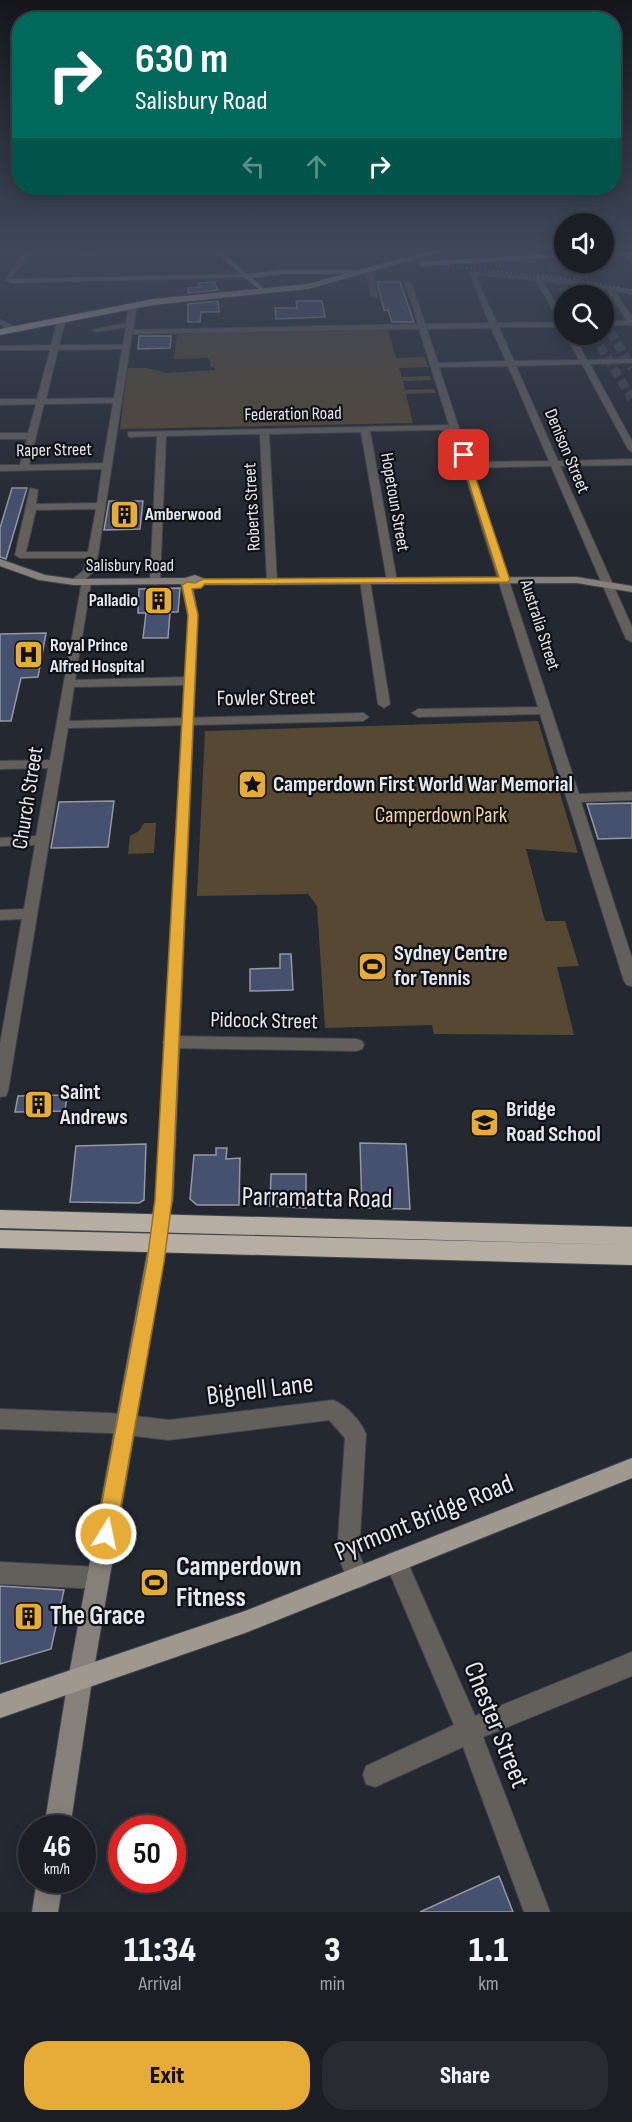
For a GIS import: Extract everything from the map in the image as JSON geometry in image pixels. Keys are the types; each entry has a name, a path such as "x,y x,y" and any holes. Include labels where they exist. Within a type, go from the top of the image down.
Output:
{"highway":[{"name":"Parramatta Road","path":"0,1219 159,1233 632,1255"},
{"name":"Parramatta Road","path":"0,1239 159,1233 632,1236"}],"main road":[{"name":"Pyrmont Bridge Road","path":"0,1706 245,1622 632,1468"}],"street":[{"path":"24,467 57,341"},
{"name":"Church Street","path":"0,1091 8,1000 30,914 69,684 80,582 88,572 93,555 128,341"},
{"name":"Australia Street","path":"428,341 632,981"},
{"name":"Denison Street","path":"501,341 632,639"},
{"path":"575,345 632,449"},
{"path":"0,348 127,346"},
{"path":"436,365 632,361"},
{"path":"0,402 118,400"},
{"name":"Federation Road","path":"131,434 455,427"},
{"name":"Hopetoun Street","path":"365,429 392,581"},
{"name":"Roberts Street","path":"264,431 272,582"},
{"path":"155,582 162,433"},
{"path":"0,436 32,436"},
{"path":"468,465 632,462"},
{"name":"Raper Street","path":"0,468 108,466"},
{"path":"33,490 20,555 93,555"},
{"path":"31,507 100,506"},
{"name":"Salisbury Road","path":"0,562 43,578 80,582 186,583 194,587 202,583 577,580 606,582 632,588"},
{"path":"365,581 384,704"},
{"path":"186,583 193,611"},
{"path":"59,1815 80,1680 159,1233 193,611 202,583"},
{"path":"69,684 189,681"},
{"path":"418,713 546,710"},
{"name":"Fowler Street","path":"62,725 363,717"},
{"path":"0,765 55,764"},
{"path":"574,798 632,796"},
{"path":"0,842 43,840"},
{"path":"0,915 30,914"},
{"name":"Pidcock Street","path":"171,1042 356,1045"},
{"name":"Bignell Lane","path":"126,1425 169,1430 333,1410 356,1434 348,1554 358,1576"},
{"path":"0,1419 126,1425"},
{"name":"Chester Street","path":"396,1562 468,1731 537,1912"},
{"path":"0,1573 98,1578"},
{"path":"375,1775 468,1731 632,1664"},
{"path":"45,1912 48,1893"}],"green space":[{"path":"176,341 391,341 396,358 424,357 429,367 399,368 402,377 430,376 431,380 403,381 405,390 434,389 436,393 406,394 413,423 120,429 127,368 147,368 167,373 214,370 215,368 210,367 211,362 208,358 174,359"},
{"name":"Camperdown Park","path":"538,721 578,853 526,849 545,921 565,921 579,966 557,967 574,1035 434,1034 432,1025 325,1028 317,906 308,894 197,896 205,731"},
{"path":"144,823 156,823 154,853 128,854 130,836 139,831"}],"building":[{"path":"139,341 171,341 170,348 138,349"},
{"path":"12,488 27,488 6,559 0,557 0,528"},
{"name":"Amberwood","path":"109,501 143,501 140,529 104,530"},
{"name":"Palladio","path":"180,588 178,612 170,612 168,638 143,638 146,613 138,613 139,589"},
{"path":"46,633 38,677 21,678 11,721 0,721 0,634"},
{"path":"114,801 108,847 51,848 59,802"},
{"path":"632,803 632,838 598,839 587,804"},
{"path":"280,954 291,954 293,990 250,991 250,969 280,968"},
{"name":"Saint Andrews","path":"67,1095 65,1111 15,1112 18,1096"},
{"path":"360,1143 406,1144 410,1209 362,1208"},
{"path":"146,1144 144,1200 139,1203 70,1202 76,1146"},
{"path":"216,1148 227,1148 226,1159 240,1158 239,1205 197,1205 190,1199 194,1155 216,1155"},
{"path":"271,1174 306,1174 306,1208 270,1206"},
{"name":"The Grace","path":"0,1586 64,1590 51,1649 0,1664"},
{"path":"499,1876 513,1912 420,1912"}],"tunnel":[{"path":"616,341 632,368"},
{"path":"600,345 631,397"}],"place":[{"name":"Amberwood","path":"124,514"},
{"name":"Palladio","path":"159,600"},
{"name":"Royal Prince Alfred Hospital","path":"29,655"},
{"name":"Camperdown First World War Memorial","path":"252,784"},
{"name":"Sydney Centre for Tennis","path":"373,966"},
{"name":"Saint Andrews","path":"39,1105"},
{"name":"Bridge Road School","path":"485,1122"},
{"name":"Camperdown Fitness","path":"155,1583"},
{"name":"The Grace","path":"29,1616"}],"route":[{"path":"106,1534 164,1200 193,615 187,585 197,586 203,582 505,580 464,455"}]}
